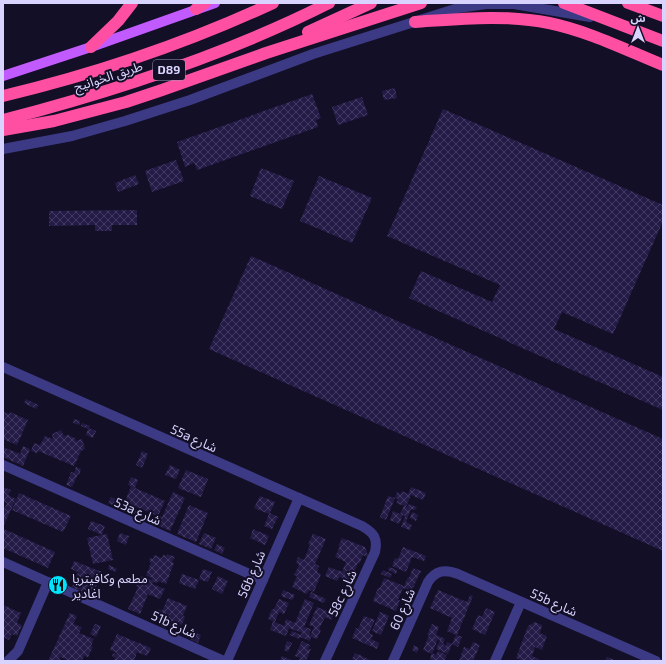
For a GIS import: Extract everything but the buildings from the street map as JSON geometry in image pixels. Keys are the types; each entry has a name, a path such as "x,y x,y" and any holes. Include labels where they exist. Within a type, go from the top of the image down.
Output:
{"highway":[{"path":"91,47 118,20 132,3"},
{"name":"طريق الخوانيج","path":"3,96 67,79 149,53 273,3"},
{"name":"طريق الخوانيج","path":"3,120 81,99 163,72 244,42 329,3"},
{"path":"266,53 371,3"},
{"path":"3,130 54,121 126,102 266,53 421,3"},
{"path":"564,3 663,42"},
{"path":"628,3 663,16"},
{"path":"415,22 488,18 529,20 548,23 587,34 663,65"}],"main road":[{"path":"3,76 91,47 201,6 215,3"}],"street":[{"path":"3,149 72,136 124,121 190,100 313,54 458,8 500,4 528,6 607,20"},
{"name":"55a شارع","path":"3,366 362,526 373,534"},
{"name":"53a شارع","path":"3,465 263,580"},
{"name":"56b شارع","path":"227,661 299,498"},
{"name":"58c شارع","path":"325,661 375,552 376,543 373,534"},
{"name":"51b شارع","path":"3,562 224,661"},
{"name":"55b شارع","path":"440,572 453,572 656,661"},
{"name":"شارع 60","path":"393,661 428,582 431,577 440,572"},
{"path":"8,661 18,650 48,582"},
{"path":"495,661 521,602"},
{"path":"18,650 18,661"}],"place":[{"name":"مطعم وكافيتريا اغادير","path":"58,585"}]}
